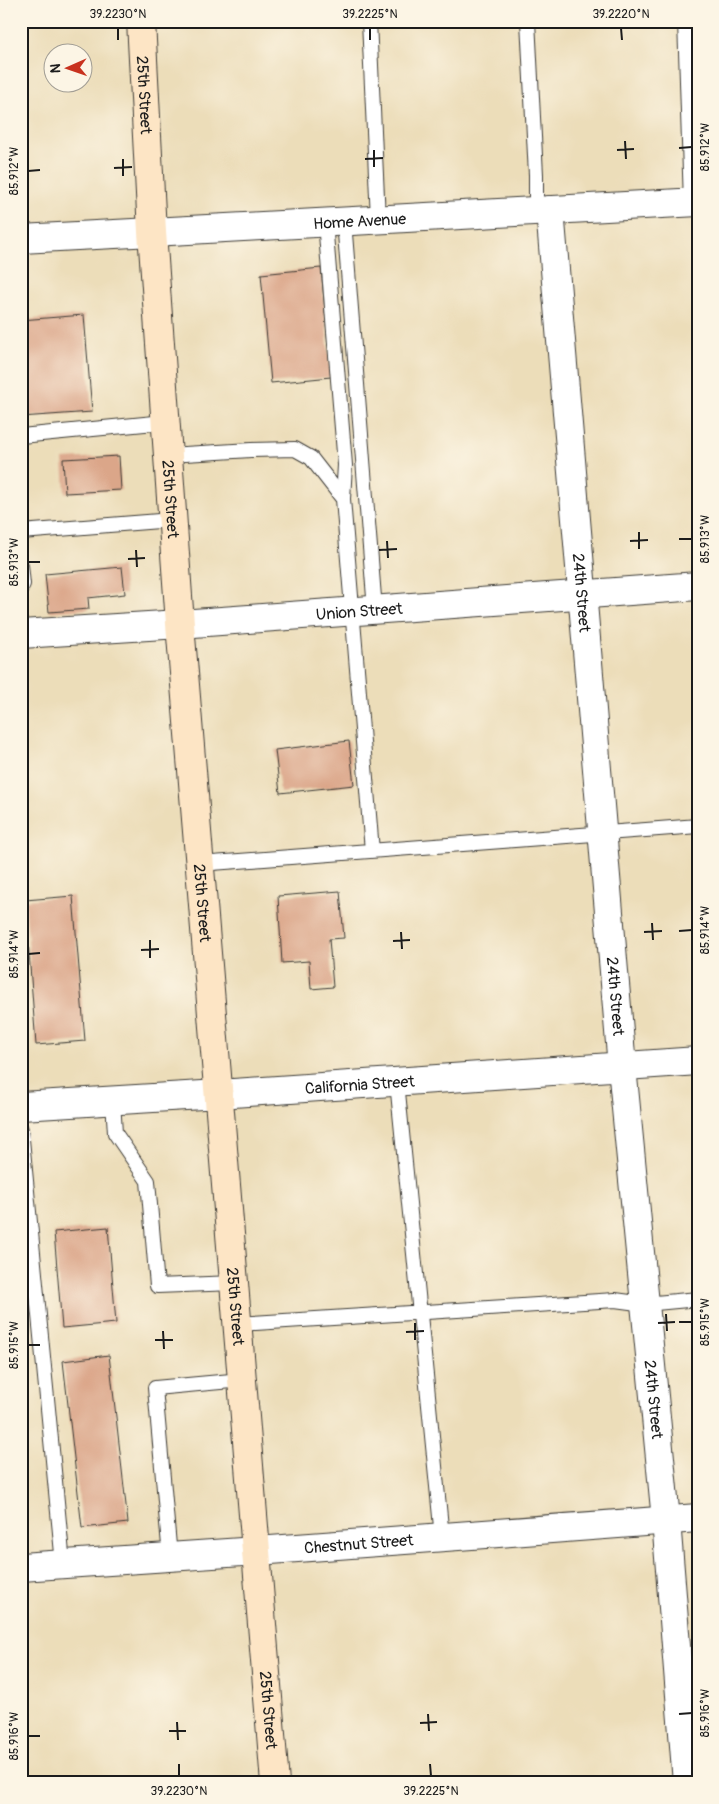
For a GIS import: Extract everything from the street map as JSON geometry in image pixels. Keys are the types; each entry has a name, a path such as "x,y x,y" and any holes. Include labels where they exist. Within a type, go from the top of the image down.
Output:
{"main road":[{"name":"25th Street","path":"141,21 152,232 172,520 275,1783"}],"street":[{"name":"Home Avenue","path":"21,239 694,202"},
{"name":"24th Street","path":"543,210 581,595 622,1067 666,1520 687,1783"},
{"name":"Union Street","path":"21,634 698,586"},
{"name":"California Street","path":"21,1106 698,1061"},
{"name":"Chestnut Street","path":"21,1567 257,1552 698,1518"}],"lane":[{"path":"369,21 378,220"},
{"path":"528,21 536,175 543,210"},
{"path":"685,21 694,202"},
{"path":"334,222 345,465 343,499 363,611"},
{"path":"334,222 363,611 372,851"},
{"path":"21,436 166,422"},
{"path":"168,455 295,449 311,458 343,499"},
{"path":"21,532 172,520"},
{"path":"21,565 23,584 21,588"},
{"path":"200,864 698,826"},
{"path":"397,1082 442,1537"},
{"path":"113,1101 115,1133 148,1181 157,1286 234,1282"},
{"path":"21,1129 63,1564"},
{"path":"238,1324 615,1300 645,1304 698,1299"},
{"path":"170,1557 155,1388 242,1380"}],"building":[{"path":"321,268 331,377 271,383 261,274"},
{"path":"84,315 92,412 21,417 21,320"},
{"path":"119,456 121,490 65,493 63,459"},
{"path":"122,567 125,594 88,598 89,609 49,612 45,574"},
{"path":"349,741 354,785 280,793 275,750"},
{"path":"340,891 344,938 329,939 333,987 311,989 309,961 282,963 278,896"},
{"path":"73,896 85,1041 36,1045 25,900"},
{"path":"108,1227 116,1323 62,1328 54,1232"},
{"path":"109,1355 128,1523 82,1528 63,1361"}]}
